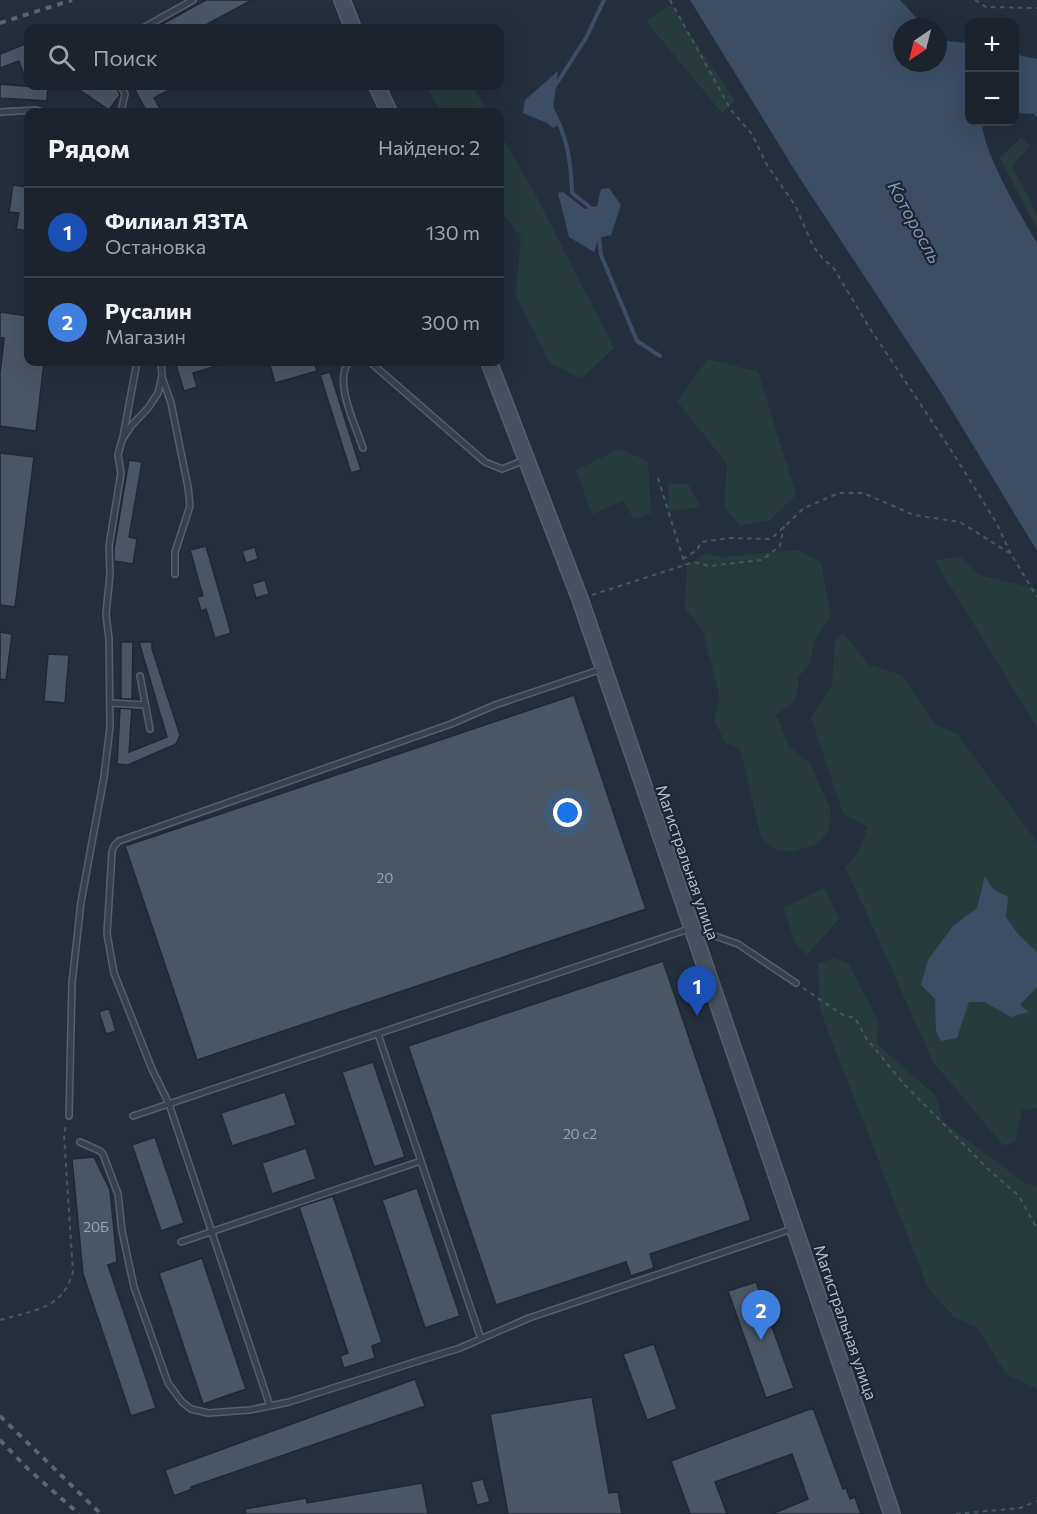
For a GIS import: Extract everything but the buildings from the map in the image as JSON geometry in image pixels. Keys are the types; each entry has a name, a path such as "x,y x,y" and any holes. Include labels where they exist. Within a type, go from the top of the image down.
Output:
{"main road":[{"path":"342,0 351,24"},
{"path":"379,90 386,108"},
{"name":"Магистральная улица","path":"491,366 580,599 892,1514"}],"lane":[{"path":"149,24 193,0"},
{"path":"121,108 125,94 122,90"},
{"path":"0,112 24,111"},
{"path":"69,1116 72,983 81,902 104,777 110,727 109,639 106,614 110,574 109,546 121,473 118,454 136,366"},
{"path":"161,366 189,487 190,506 175,552 175,574"},
{"path":"346,366 342,376 344,388 363,448"},
{"path":"375,366 485,462 502,469 527,459"},
{"path":"122,440 158,393 162,376"},
{"path":"270,1406 169,1104 152,1069 114,973 107,934 114,846 119,841 451,724 495,705 604,669"},
{"path":"140,676 150,729"},
{"path":"110,703 146,705"},
{"path":"133,1116 692,928 738,944 796,983"},
{"path":"378,1034 481,1339"},
{"path":"81,1142 104,1154 115,1185 134,1287 168,1383 174,1393 192,1409 208,1413 270,1406 416,1362 481,1339 529,1318 795,1228"},
{"path":"181,1242 421,1161"}],"path":[{"path":"670,0 731,110 752,134 767,165 795,205 813,246 833,267 869,327 951,450 996,522 1011,554 1037,597"},
{"path":"975,0 986,7 1037,8"},
{"path":"658,478 685,565"},
{"path":"683,559 698,550 701,542 729,538 771,539 804,508 839,493 863,493 914,514 960,522 1011,554"},
{"path":"580,599 694,562 709,566 762,560 780,546 784,526"},
{"path":"796,983 843,1015 855,1018 866,1038 903,1083 1018,1196 1037,1228"},
{"path":"0,1320 44,1307 60,1297 69,1287 73,1272 64,1135 69,1116"},
{"path":"956,1514 1020,1508 1037,1501"}],"green space":[{"path":"671,5 735,101 722,113 646,21"},
{"path":"428,90 474,90 486,108 439,108"},
{"path":"1021,138 1030,146 1012,166 1037,214 1037,229 1000,158"},
{"path":"504,140 535,194 614,348 582,378 550,363 516,295 521,236 504,215"},
{"path":"708,359 758,372 796,495 770,520 740,525 724,508 727,464 677,401"},
{"path":"619,449 648,461 651,513 634,519 623,501 592,514 576,470"},
{"path":"668,483 688,484 700,507 669,511"},
{"path":"799,550 821,563 831,616 815,638 810,664 798,677 798,691 794,700 776,715 789,747 810,763 831,811 828,832 817,844 793,852 776,850 761,837 740,748 725,743 714,719 720,698 703,631 685,608 687,566 704,554 722,557"},
{"path":"959,556 980,575 1037,589 1037,727 935,561"},
{"path":"843,633 869,665 902,675 935,724 957,734 1037,842 1037,1108 1022,1110 1015,1141 1004,1146 933,1062 845,868 857,854 868,827 843,813 811,718 832,685 835,639"},
{"path":"824,888 839,919 807,955 795,943 784,908"},
{"path":"834,958 849,964 878,1021 877,1044 936,1096 943,1122 1025,1183 1037,1187 1037,1389 1006,1374 978,1328 954,1317 928,1288 820,1010 818,964"}],"water":[{"name":"Которосль","path":"690,0 900,0 917,18 893,18 893,72 947,72 947,41 965,43 965,126 983,126 995,166 1037,243 1037,551 942,394 797,174"},
{"path":"1019,55 1037,59 1037,118 1034,114 1019,113"},
{"path":"558,71 553,110 560,124 553,128 523,113 525,100"},
{"path":"609,188 621,205 611,235 599,238 594,252 569,237 558,193 563,192 585,209 597,206 601,189"},
{"path":"985,876 993,889 1008,897 1006,917 1018,934 1037,952 1037,987 1020,1005 1029,1012 1011,1017 984,1002 969,1002 957,1038 941,1041 936,1031 935,999 921,985 928,960 953,926 977,908"}],"waterway":[{"path":"555,86 586,38 604,0"},
{"path":"551,107 567,148 572,193 595,211"},
{"path":"599,235 601,255 637,341 660,356"}],"railway":[{"path":"0,23 72,0"},
{"path":"0,1416 101,1514"},
{"path":"0,1440 28,1469 79,1514"}],"place":[{"name":"Филиал ЯЗТА","path":"697,1016"},
{"name":"Русалин","path":"761,1340"}]}
